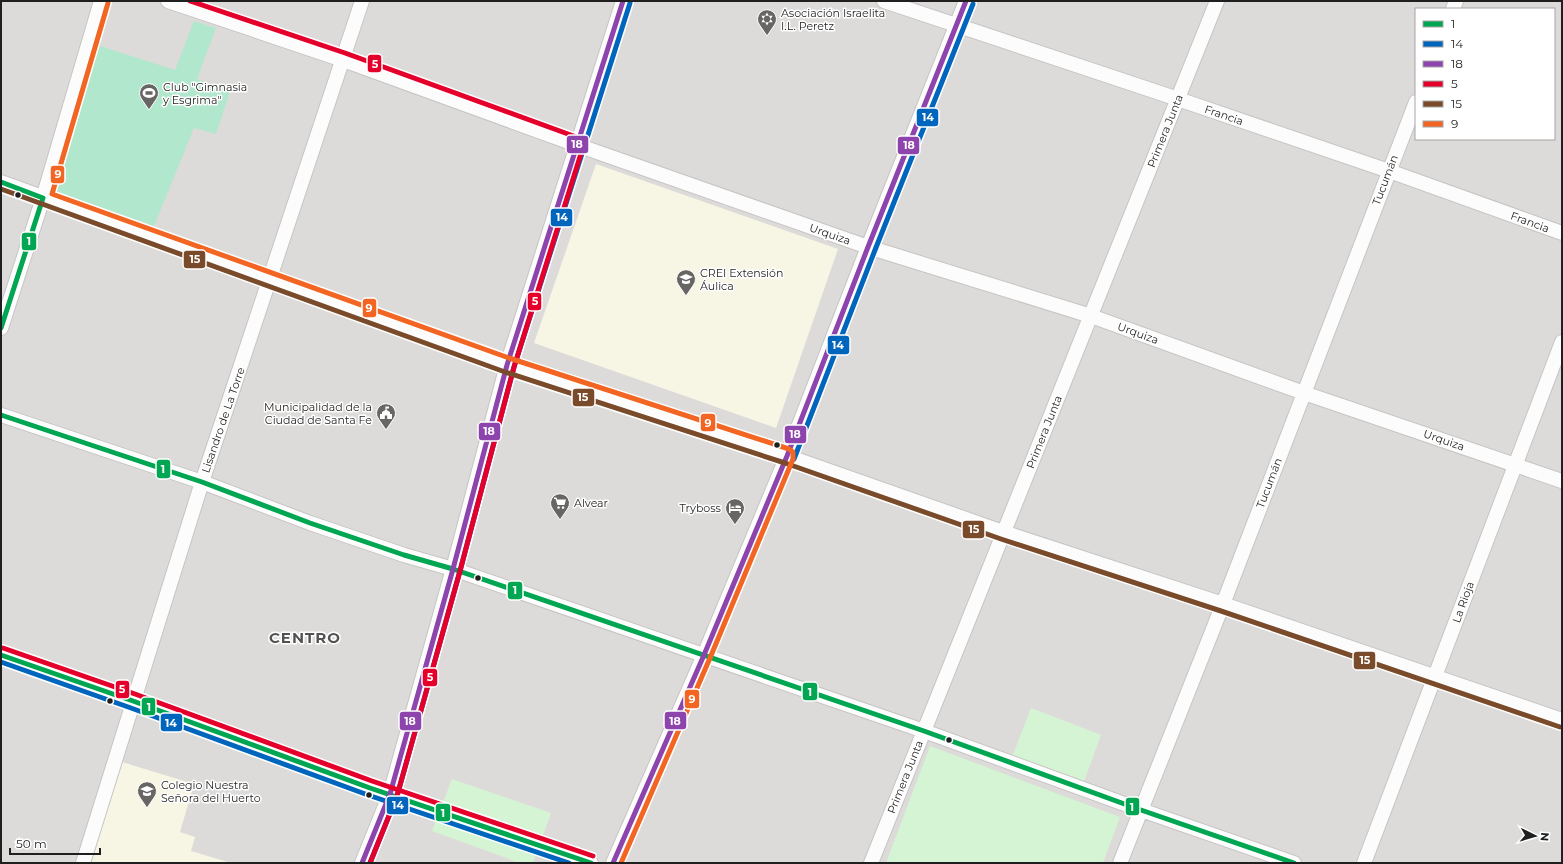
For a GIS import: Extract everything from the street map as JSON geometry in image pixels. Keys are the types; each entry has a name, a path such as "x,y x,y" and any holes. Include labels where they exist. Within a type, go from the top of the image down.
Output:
{"street":[{"path":"1,328 43,198 102,1"},
{"name":"Urquiza","path":"168,1 342,60 577,145 868,247 1091,316 1304,393 1562,481"},
{"name":"Lisandro de La Torre","path":"83,863 202,482 362,1"},
{"path":"362,863 390,794 453,569 507,365 622,1"},
{"name":"Francia","path":"884,1 1389,171 1562,233"},
{"path":"614,863 704,655 787,456 966,1"},
{"name":"Primera Junta","path":"871,863 1217,1"},
{"name":"Tucumán","path":"1120,863 1223,604 1415,105"},
{"path":"1,182 507,365 787,456 1003,532 1223,604 1562,720"},
{"name":"La Rioja","path":"1364,863 1436,677 1562,342"},
{"path":"1,415 202,482 310,523 404,555 453,569 924,731 1141,810 1294,863"},
{"path":"1,655 390,794 591,863"}],"shaded area":[{"path":"1,1 1562,1 1562,863 1,863"},
{"name":"CREI Extensión Áulica","path":"596,164 838,249 776,428 534,343"},
{"path":"367,329 375,332 366,364 385,372 375,403 357,398 334,469 341,472 327,514 308,508"},
{"path":"437,385 474,398 462,433 425,420"},
{"path":"585,403 616,413 601,458 570,448"},
{"path":"406,473 444,486 432,521 395,509"},
{"path":"541,608 565,616 530,718 507,710"},
{"name":"Colegio Nuestra Señora del Huerto","path":"122,762 194,784 180,832 195,837 191,851 231,863 91,863"},
{"path":"35,808 87,825 75,863 17,863"}],"green space":[{"name":"Club \"Gimnasia y Esgrima\"","path":"194,21 216,28 197,79 230,92 216,134 194,128 154,226 51,190 94,44 175,70"},
{"path":"1031,708 1101,735 1083,784 1012,757"},
{"path":"930,746 1120,817 1103,863 886,863"},
{"path":"452,779 551,813 533,863 520,863 432,831"}],"transit line":[{"name":"5","path":"190,1 345,53 579,138 584,144 514,367 460,571 397,796 370,863"},
{"name":"18","path":"362,863 390,794 453,569 507,365 623,1"},
{"name":"18","path":"613,863 704,655 787,456 966,1"},
{"name":"9","path":"108,3 52,194 509,358 789,449 793,452 793,459 710,658 621,863"},
{"name":"14","path":"370,863 397,796 460,571 514,367 630,3"},
{"name":"14","path":"794,459 973,4"},
{"name":"1","path":"1,182 43,198 1,328"},
{"name":"15","path":"1,189 505,372 785,463 1001,539 1221,611 1560,727"},
{"name":"1","path":"1,415 202,482 310,523 404,555 453,569 924,731 1141,810 1294,863"},
{"name":"5","path":"3,648 135,694 372,781 593,856"},
{"name":"1","path":"1,655 133,701 370,788 591,863"},
{"name":"14","path":"1,662 368,795 569,863"}],"place":[{"name":"Asociación Israelita I.L. Peretz","path":"767,36"},
{"name":"Club \"Gimnasia y Esgrima\"","path":"149,110"},
{"name":"CREI Extensión Áulica","path":"686,296"},
{"name":"Municipalidad de la Ciudad de Santa Fe","path":"386,430"},
{"name":"Alvear","path":"560,520"},
{"name":"Tryboss","path":"735,525"},
{"name":"Colegio Nuestra Señora del Huerto","path":"147,808"}],"district":[{"name":"CENTRO","path":"305,638"}]}
